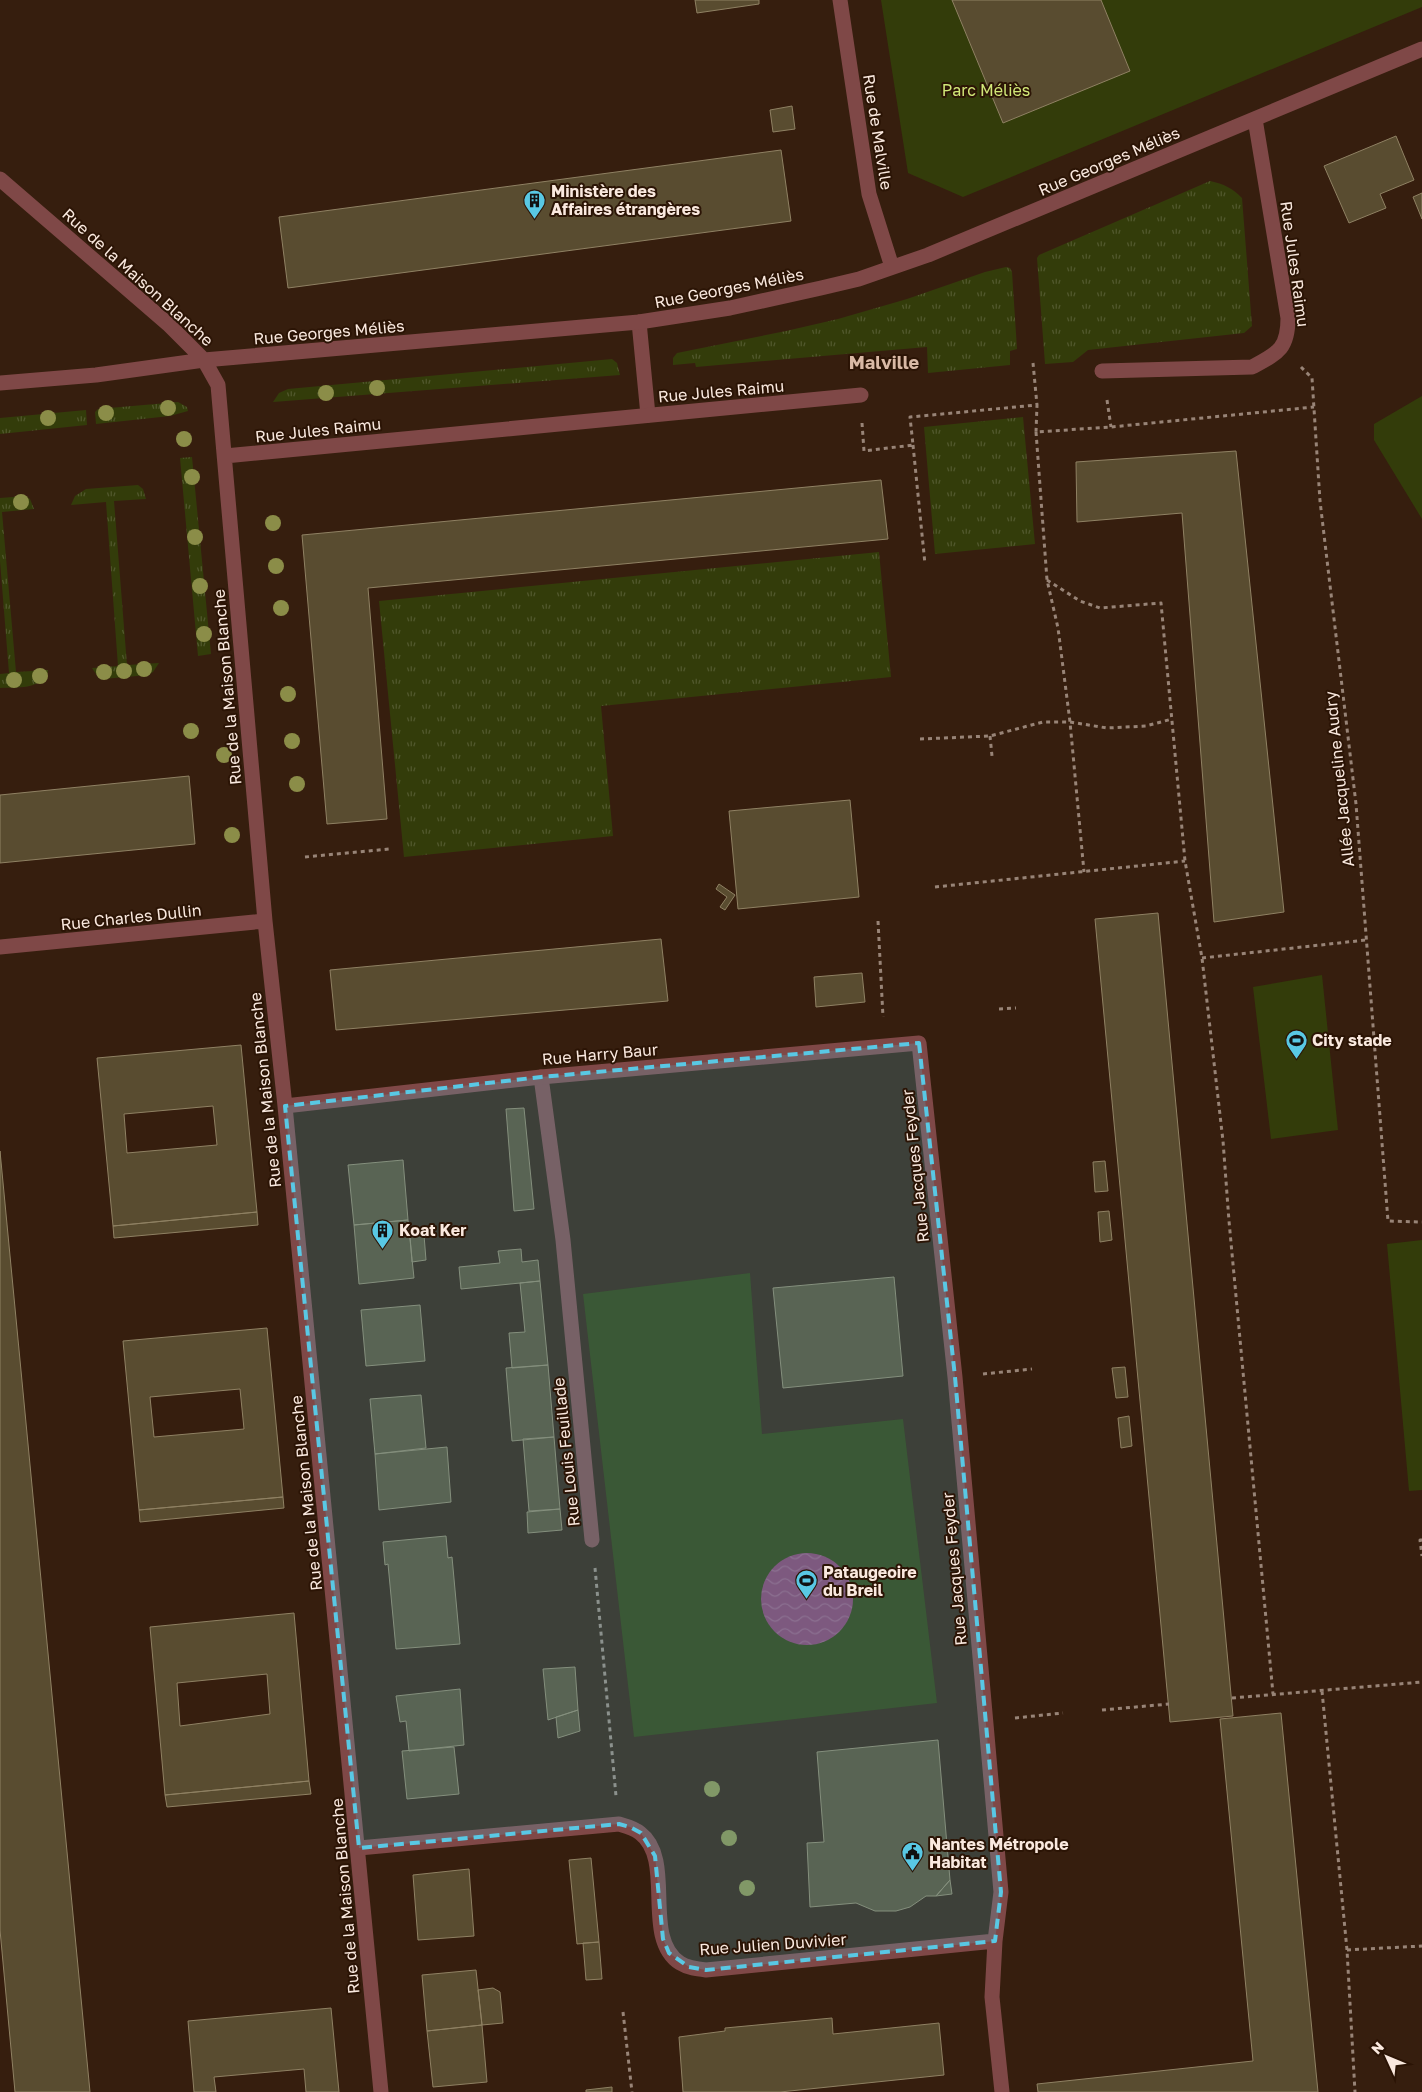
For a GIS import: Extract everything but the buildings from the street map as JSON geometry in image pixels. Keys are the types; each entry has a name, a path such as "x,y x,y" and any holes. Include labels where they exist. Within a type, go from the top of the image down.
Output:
{"street":[{"name":"Rue de Malville","path":"840,0 869,194 892,268"},
{"name":"Rue Georges Méliès","path":"0,384 96,375 204,360 639,322 730,308 859,279 937,251 1422,49"},
{"name":"Rue Jules Raimu","path":"1102,371 1252,367 1271,357 1281,348 1288,335 1288,318 1254,119"},
{"name":"Rue de la Maison Blanche","path":"0,179 132,292 204,360 218,385 226,456 265,922 359,1848 381,2092"},
{"path":"639,322 648,415"},
{"name":"Rue Jules Raimu","path":"226,456 860,395"},
{"name":"Rue Charles Dullin","path":"0,947 265,922"},
{"name":"Rue Harry Baur","path":"285,1106 541,1077 919,1043"},
{"name":"Rue Jacques Feyder","path":"919,1043 955,1376 1001,1892 995,1941 992,1996 1002,2092"},
{"name":"Rue Louis Feuillade","path":"541,1077 563,1240 592,1540"},
{"name":"Rue Julien Duvivier","path":"359,1848 619,1824 641,1833 655,1856 663,1939 669,1953 688,1968 706,1970 995,1941"}],"path":[{"name":"Allée Jacqueline Audry","path":"1281,348 1312,378 1320,501 1356,804 1388,1222 1422,1222"},
{"path":"1033,363 1037,405 1036,432 1048,580 1058,628 1070,722 1084,872"},
{"path":"860,395 864,450 913,445"},
{"path":"924,564 910,418 1037,405"},
{"path":"1036,432 1111,427 1314,406"},
{"path":"1048,580 1080,601 1100,608 1161,602 1185,861 1202,958 1223,1141 1228,1221 1273,1694"},
{"path":"920,739 990,736 1044,722 1070,722 1107,728 1146,726 1172,719"},
{"path":"990,736 992,756"},
{"path":"305,857 389,849"},
{"path":"936,887 1185,861"},
{"path":"878,921 883,1020"},
{"path":"1202,958 1366,940"},
{"path":"999,1009 1016,1008"},
{"path":"979,1374 1032,1369"},
{"name":"Rue Louis Feuillade","path":"592,1540 619,1824"},
{"path":"1421,1540 1422,1556"},
{"path":"1232,1698 1422,1682"},
{"path":"1322,1690 1347,1950 1355,2092"},
{"path":"1102,1710 1169,1704"},
{"path":"1011,1718 1063,1714"},
{"path":"1347,1950 1422,1946"},
{"path":"623,2012 632,2092"}],"highlighted area":[{"path":"919,1043 955,1377 1001,1892 995,1941 706,1970 689,1967 669,1953 663,1939 655,1856 641,1833 630,1827 619,1824 359,1848 285,1106 541,1077"}],"green space":[{"name":"Parc Méliès","path":"881,0 1422,0 1422,7 963,197 908,173"},
{"path":"1210,181 1228,187 1242,198 1252,326 1244,333 1088,350 1073,362 1045,364 1037,258 1039,255"},
{"path":"1006,267 1010,268 1012,272 1017,349 1010,351 1010,365 928,373 927,347 696,367 695,363 673,365 673,358 677,353 838,319"},
{"path":"612,359 617,363 620,375 273,402 279,393 288,389"},
{"path":"1422,396 1422,519 1374,440 1374,424"},
{"path":"178,402 187,407 188,411 170,416 96,424 95,412 98,409"},
{"path":"86,410 87,425 0,434 0,418"},
{"path":"1023,417 1035,544 935,554 924,427"},
{"path":"192,457 211,654 198,656 180,458"},
{"path":"138,485 143,489 146,499 114,501 127,665 159,663 153,672 148,675 103,679 98,677 92,668 118,666 106,502 71,505 75,496 86,489"},
{"path":"26,496 30,499 34,509 2,512 16,672 48,670 48,672 40,682 34,685 0,688 0,674 9,673 0,561 0,498"},
{"path":"879,552 891,677 601,706 613,836 404,857 379,601"},
{"name":"City stade","path":"1322,975 1338,1130 1271,1139 1253,987"},
{"path":"1422,1240 1422,1490 1409,1491 1387,1244"},
{"path":"750,1273 762,1434 903,1419 937,1703 634,1737 583,1294"}],"water":[{"name":"Pataugeoire du Breil","path":"807,1553 824,1557 839,1567 849,1582 853,1599 849,1616 839,1631 824,1641 807,1645 790,1641 775,1631 765,1616 761,1599 765,1582 775,1567 790,1557"}],"place":[{"name":"Ministère des Affaires étrangères","path":"535,219"},
{"name":"City stade","path":"1296,1059"},
{"name":"Koat Ker","path":"383,1249"},
{"name":"Pataugeoire du Breil","path":"807,1600"},
{"name":"Nantes Métropole Habitat","path":"913,1872"}],"district":[{"name":"Malville","path":"884,362"}]}
